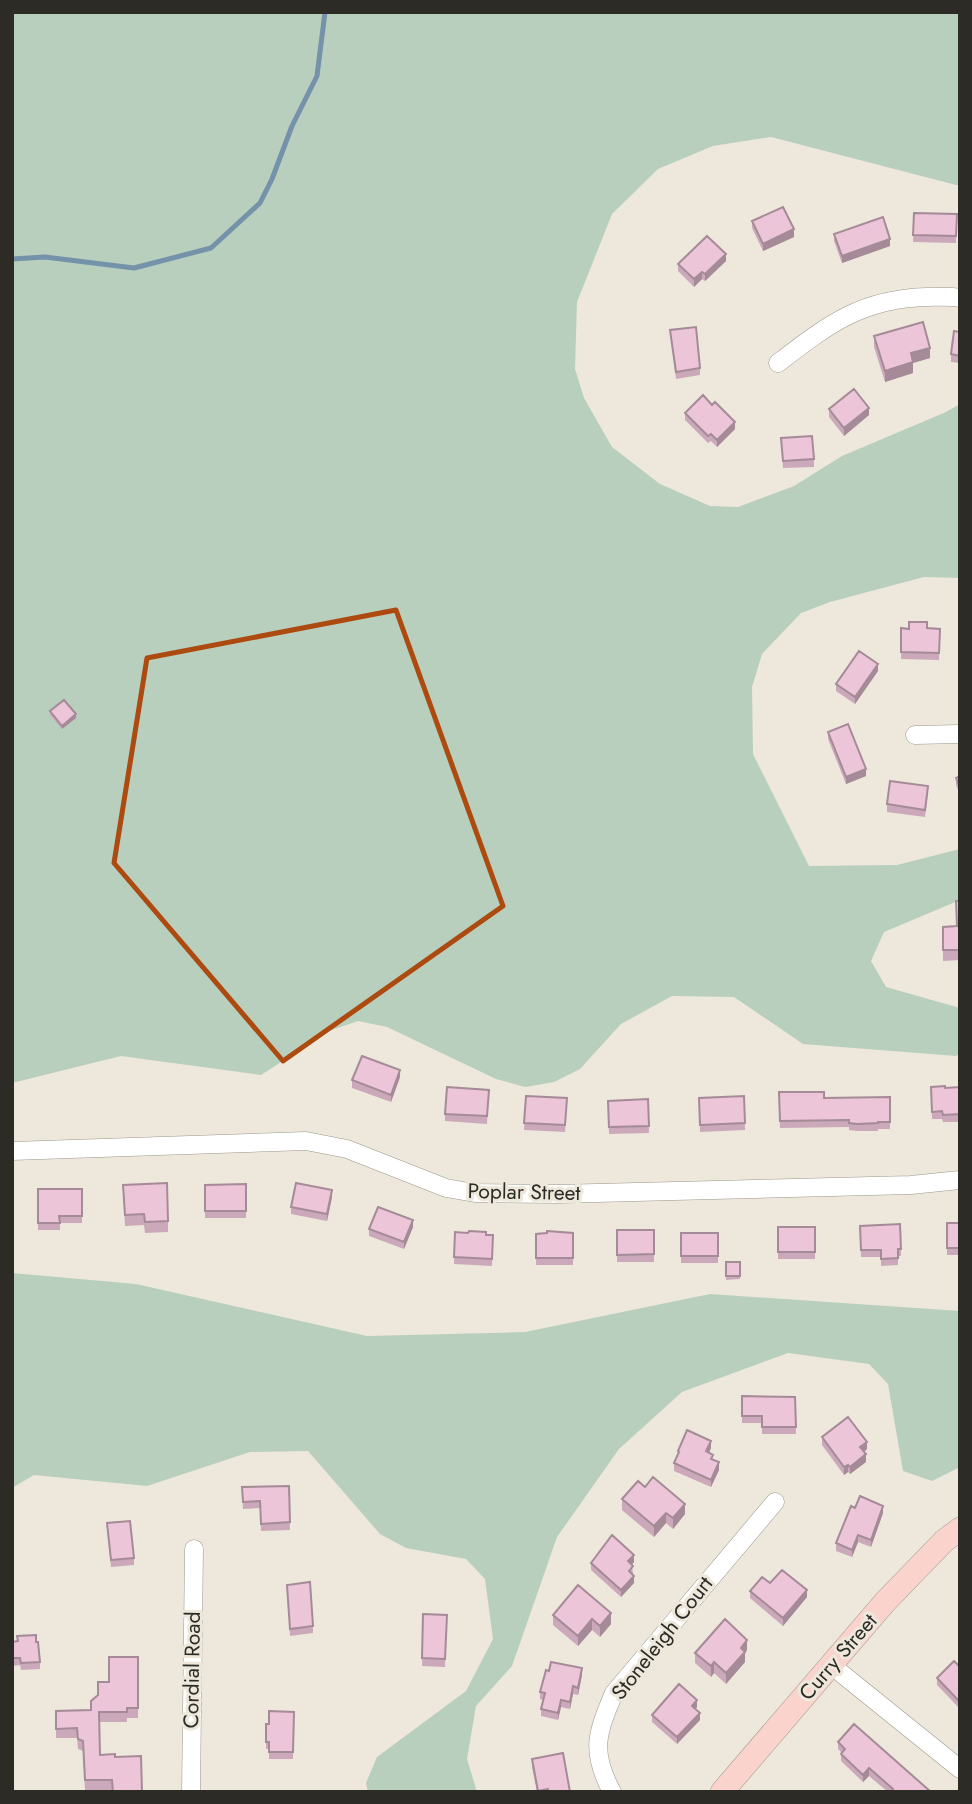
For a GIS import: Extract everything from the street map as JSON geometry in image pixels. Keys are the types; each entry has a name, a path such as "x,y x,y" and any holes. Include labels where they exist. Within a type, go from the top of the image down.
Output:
{"street":[{"path":"779,363 815,335 855,310 882,301 907,298 960,298"},
{"path":"915,735 960,734"},
{"name":"Poplar Street","path":"12,1151 306,1142 347,1149 446,1188 475,1193 557,1194 911,1185 960,1180"},
{"name":"Stoneleigh Court","path":"612,1792 602,1773 598,1749 599,1728 614,1693 775,1502"},
{"name":"Curry Street","path":"722,1792 885,1602 944,1541 960,1530"},
{"name":"Cordial Road","path":"191,1792 194,1549"},
{"path":"831,1665 960,1769"}],"highlighted area":[{"path":"396,610 503,906 283,1061 114,863 147,658"}],"green space":[{"path":"12,12 960,12 960,186 771,137 713,146 658,169 612,214 577,302 575,369 584,398 612,447 660,484 710,506 738,507 794,486 842,456 960,404 960,578 924,577 830,602 801,613 762,654 752,687 753,754 809,866 897,865 960,849 960,900 884,932 871,961 886,987 960,1008 960,1053 956,1056 803,1044 734,997 672,996 621,1024 580,1069 554,1082 525,1087 496,1079 387,1027 358,1021 329,1031 261,1075 121,1056 12,1083"},
{"path":"12,1273 136,1284 367,1336 525,1332 710,1294 960,1311 960,1467 932,1481 903,1471 888,1384 869,1364 788,1353 682,1392 619,1449 557,1537 512,1666 476,1706 467,1759 477,1792 368,1792 366,1783 377,1757 466,1691 493,1639 485,1579 466,1559 406,1548 380,1534 308,1451 250,1452 147,1486 34,1475 12,1488"}],"building":[{"path":"783,207 794,229 763,244 752,221"},
{"path":"914,213 957,214 956,236 913,235"},
{"path":"883,217 890,239 842,256 834,234"},
{"path":"707,236 726,254 705,274 702,272 694,279 678,264"},
{"path":"923,322 930,348 911,353 913,362 885,371 874,336"},
{"path":"696,327 700,368 676,372 670,330"},
{"path":"954,331 960,332 960,356 951,354"},
{"path":"854,389 869,408 844,428 829,409"},
{"path":"703,395 712,405 715,402 735,422 717,440 711,434 708,436 685,413"},
{"path":"812,436 814,459 783,461 781,438"},
{"path":"909,622 927,622 927,628 940,629 939,653 901,652 901,628 909,629"},
{"path":"859,651 878,664 855,697 836,684"},
{"path":"64,700 76,714 62,726 50,711"},
{"path":"848,724 866,769 846,777 828,732"},
{"path":"890,781 928,786 925,810 887,804"},
{"path":"956,901 960,901 960,950 943,950 943,927 957,926"},
{"path":"362,1056 400,1070 391,1095 352,1080"},
{"path":"447,1087 489,1090 487,1116 445,1114"},
{"path":"931,1087 960,1087 960,1114 943,1115 942,1111 932,1112"},
{"path":"779,1092 824,1092 824,1098 890,1097 890,1122 857,1124 849,1123 849,1120 780,1121"},
{"path":"526,1096 567,1098 565,1125 524,1123"},
{"path":"744,1096 745,1123 700,1125 699,1098"},
{"path":"648,1099 649,1126 609,1127 608,1101"},
{"path":"167,1183 168,1221 145,1222 144,1214 125,1215 123,1185"},
{"path":"296,1183 332,1190 327,1214 291,1207"},
{"path":"246,1184 246,1211 205,1211 205,1185"},
{"path":"38,1189 82,1189 82,1216 59,1216 60,1223 38,1223"},
{"path":"378,1207 413,1220 404,1242 369,1229"},
{"path":"947,1223 960,1223 960,1248 947,1248"},
{"path":"900,1224 901,1249 898,1249 898,1258 881,1259 881,1250 861,1250 860,1226"},
{"path":"778,1227 815,1227 815,1252 778,1252"},
{"path":"617,1230 654,1230 654,1254 617,1255"},
{"path":"547,1231 573,1233 573,1258 536,1258 536,1234"},
{"path":"455,1232 493,1235 492,1259 454,1257"},
{"path":"681,1233 718,1233 718,1256 681,1256"},
{"path":"726,1262 740,1262 740,1276 726,1276"},
{"path":"742,1396 795,1397 796,1427 762,1427 762,1416 742,1416"},
{"path":"848,1417 867,1442 860,1447 866,1454 850,1467 844,1467 822,1437"},
{"path":"687,1430 711,1441 706,1451 713,1455 711,1459 719,1462 711,1480 674,1463"},
{"path":"653,1477 685,1504 673,1518 666,1513 654,1526 622,1499 638,1481 645,1487"},
{"path":"289,1486 290,1522 261,1524 260,1501 243,1502 242,1487"},
{"path":"860,1496 883,1506 871,1540 858,1535 852,1550 836,1543 851,1506 855,1508"},
{"path":"130,1521 134,1558 111,1560 107,1523"},
{"path":"612,1535 634,1555 628,1561 633,1566 629,1571 634,1576 621,1590 591,1563"},
{"path":"782,1570 807,1590 783,1618 750,1591 762,1577 770,1583"},
{"path":"310,1582 313,1626 290,1629 287,1585"},
{"path":"578,1585 611,1613 600,1626 592,1619 578,1636 553,1615"},
{"path":"423,1614 447,1615 445,1659 422,1658"},
{"path":"725,1619 747,1640 741,1648 745,1652 726,1673 714,1662 711,1666 695,1653"},
{"path":"36,1635 40,1662 21,1663 20,1658 12,1658 12,1642 18,1641 17,1636"},
{"path":"109,1657 138,1657 138,1708 127,1708 127,1712 99,1712 100,1755 141,1756 142,1792 113,1792 112,1780 85,1780 83,1741 78,1739 77,1728 56,1729 56,1711 91,1710 91,1701 98,1695 98,1682 109,1682"},
{"path":"954,1661 960,1667 960,1702 937,1678"},
{"path":"551,1662 582,1668 578,1688 573,1686 570,1702 561,1700 558,1713 541,1709 545,1693 540,1692"},
{"path":"679,1684 697,1700 692,1706 700,1713 677,1737 652,1715"},
{"path":"269,1711 294,1712 293,1752 269,1752 266,1724 269,1724"},
{"path":"854,1724 931,1792 891,1792 893,1789 869,1768 863,1775 841,1754 845,1749 838,1742"},
{"path":"563,1753 570,1792 548,1792 548,1789 538,1791 532,1759"}],"waterway":[{"path":"12,259 45,257 134,268 211,248 260,203 272,179 292,126 317,76 325,12"}]}
